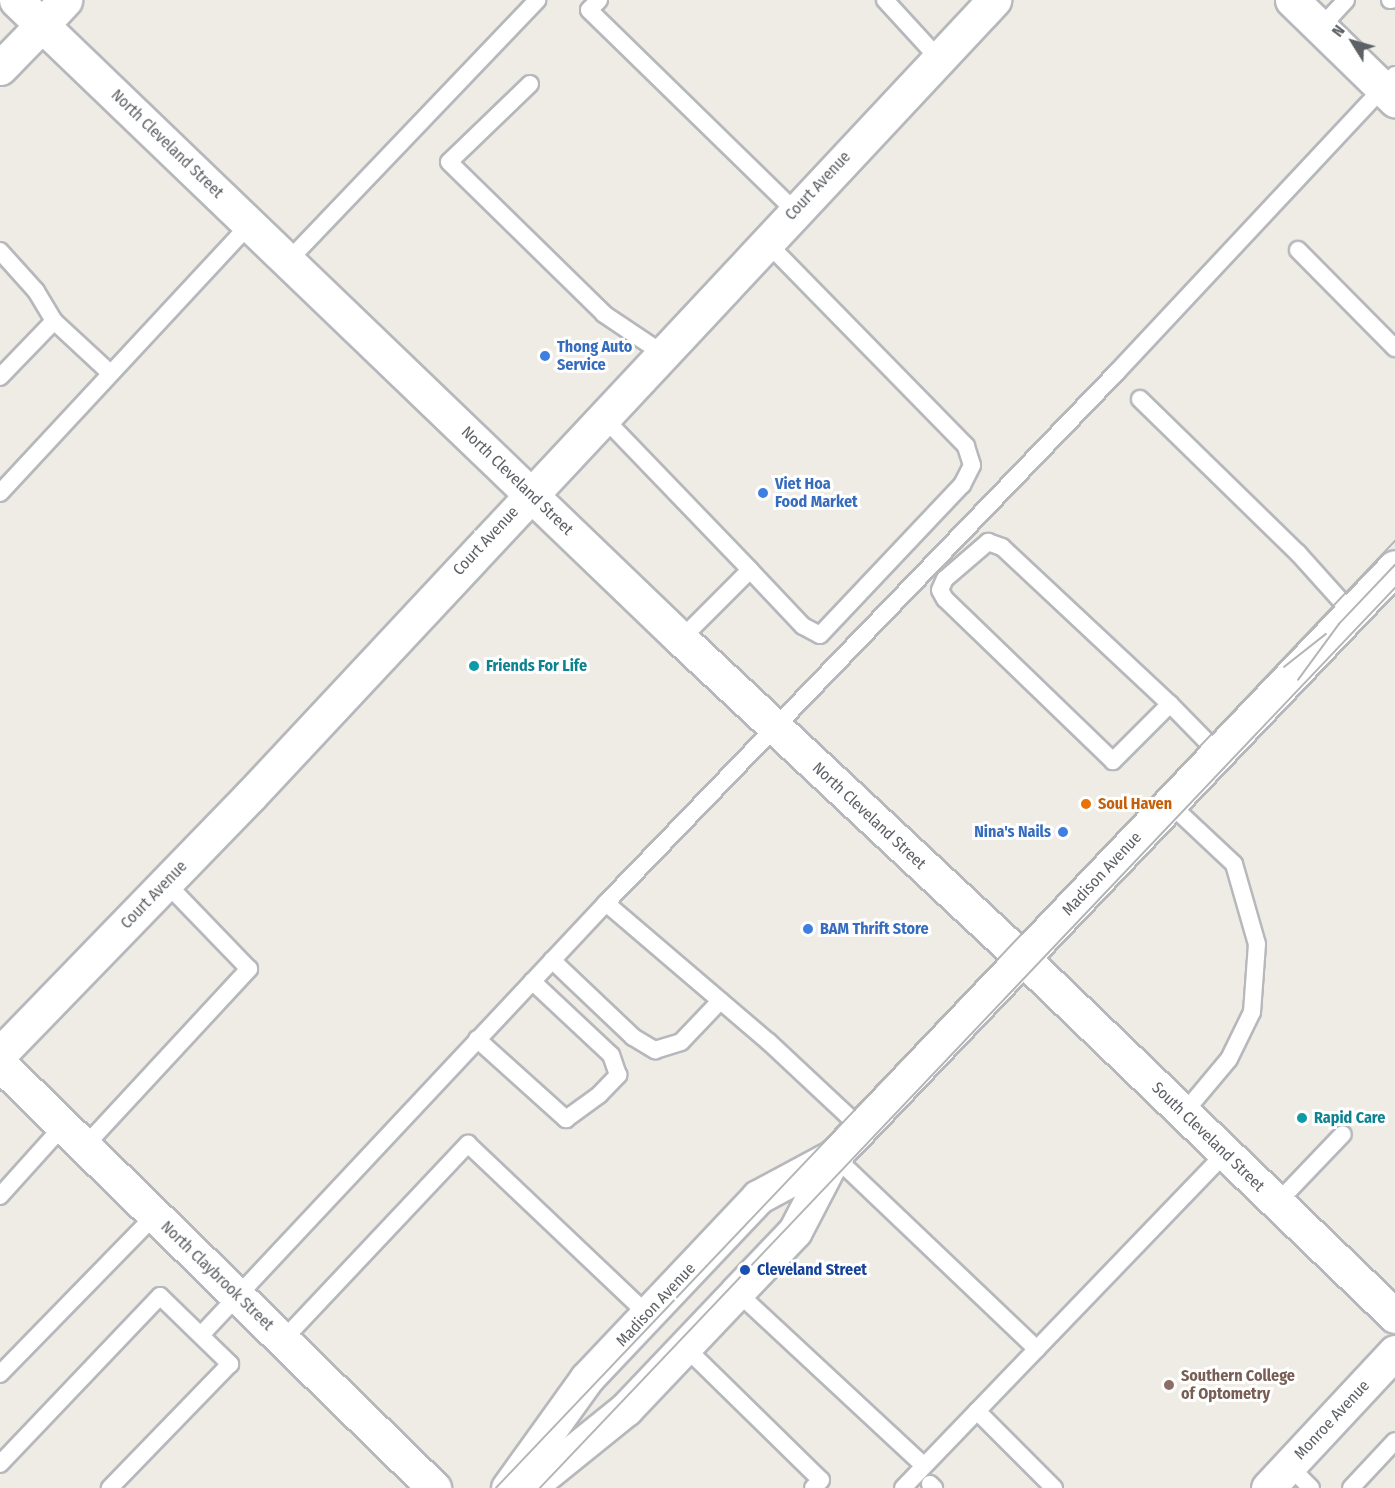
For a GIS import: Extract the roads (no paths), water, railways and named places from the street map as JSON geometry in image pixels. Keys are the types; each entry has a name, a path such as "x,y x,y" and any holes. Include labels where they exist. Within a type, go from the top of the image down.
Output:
{"street":[{"name":"North Cleveland Street","path":"16,0 681,639 1022,958"},
{"path":"0,68 65,0"},
{"name":"Court Avenue","path":"0,1054 165,883 994,0"},
{"path":"1292,0 1391,87"},
{"name":"Madison Avenue","path":"528,1488 626,1409 795,1231 834,1156 1395,567"},
{"name":"South Cleveland Street","path":"1022,958 1395,1316"},
{"name":"North Claybrook Street","path":"0,1064 434,1488"},
{"name":"Madison Avenue","path":"508,1488 587,1378 758,1197 834,1156"},
{"name":"Monroe Avenue","path":"1290,1481 1395,1352"}],"lane":[{"path":"288,261 537,0"},
{"path":"599,0 589,10 795,211"},
{"path":"885,0 939,59"},
{"path":"1320,27 1346,0"},
{"path":"530,84 449,162 596,307 662,353"},
{"path":"201,1335 606,903 1391,87"},
{"path":"0,493 250,224"},
{"path":"603,417 803,626 820,635 962,485 972,465 966,446 766,242"},
{"path":"1298,250 1395,348"},
{"path":"0,251 36,291 54,321 110,373"},
{"path":"0,377 54,321"},
{"path":"1140,399 1298,553 1351,612"},
{"path":"1170,704 1113,761 945,599 940,590 945,579 988,542 1002,547 1170,704 1217,752"},
{"path":"681,639 750,570"},
{"path":"1169,803 1234,864 1257,944 1252,1012 1229,1059 1183,1114"},
{"path":"0,1196 74,1136 249,969 165,883"},
{"path":"606,903 720,1001 861,1128"},
{"path":"552,960 633,1037 655,1050 681,1042 720,1001"},
{"path":"477,1039 566,1119 599,1095 618,1075 611,1055 532,981"},
{"path":"1277,1203 1343,1134"},
{"path":"283,1340 468,1144 647,1314"},
{"path":"903,1488 1225,1154"},
{"path":"834,1156 1037,1348"},
{"path":"0,1374 154,1216"},
{"path":"737,1292 924,1466"},
{"path":"0,1464 160,1296 230,1364 110,1488"},
{"path":"684,1347 821,1480 813,1488"},
{"path":"977,1411 1054,1488"},
{"path":"1359,1486 1395,1442"}],"tram line":[{"path":"496,1488 1395,541"},
{"path":"1298,680 1339,624 1395,565"},
{"path":"540,1488 1395,588"},
{"path":"1284,667 1326,634"}],"place":[{"name":"Thong Auto Service","path":"545,356"},
{"name":"Viet Hoa Food Market","path":"763,493"},
{"name":"Friends For Life","path":"474,666"},
{"name":"Soul Haven","path":"1086,804"},
{"name":"Nina's Nails","path":"1063,832"},
{"name":"BAM Thrift Store","path":"808,929"},
{"name":"Rapid Care","path":"1302,1118"},
{"name":"Cleveland Street","path":"745,1270"},
{"name":"Southern College of Optometry","path":"1169,1385"}]}
